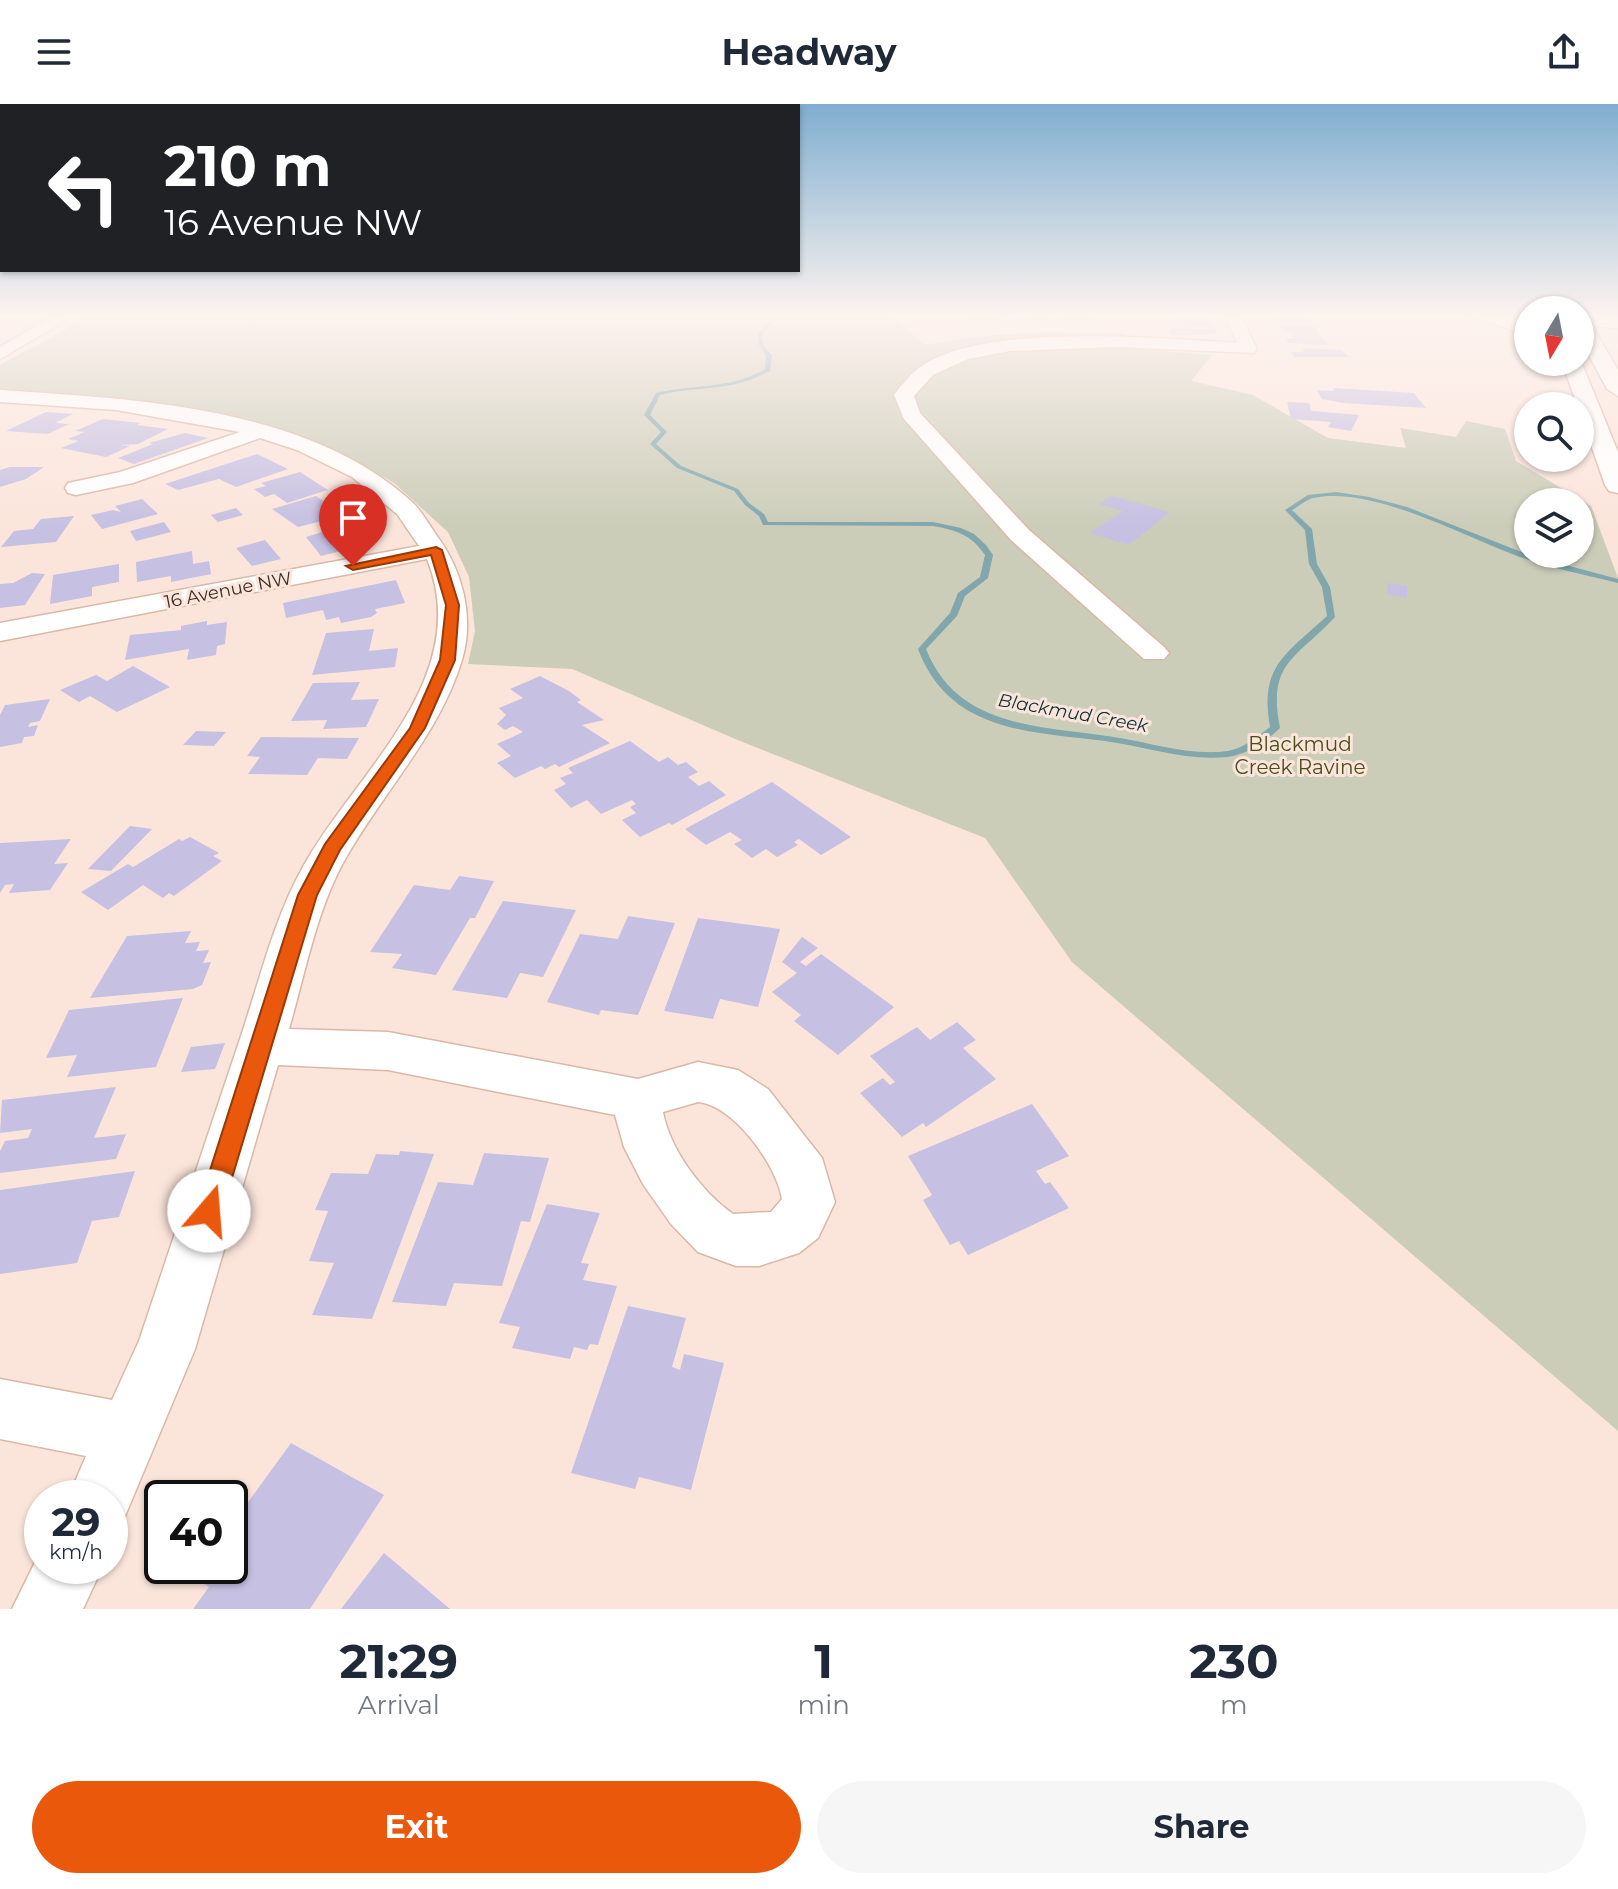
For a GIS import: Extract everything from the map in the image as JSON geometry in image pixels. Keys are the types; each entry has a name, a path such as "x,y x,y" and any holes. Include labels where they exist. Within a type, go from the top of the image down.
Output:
{"main road":[{"path":"1581,386 1618,485"}],"street":[{"path":"911,386 904,395 911,415 1020,535 1154,653"},
{"path":"0,396 141,408 259,432 318,453 367,478 407,508 436,550 452,605 448,660 417,728 319,869 166,1349 108,1480"},
{"path":"76,488 125,478 259,432"},
{"name":"16 Avenue NW","path":"11,640 436,550"},
{"path":"261,1046 388,1051 638,1099"},
{"path":"0,1409 129,1434"},
{"path":"46,1609 59,1584"}],"green space":[{"name":"Blackmud Creek Ravine","path":"0,386 1214,386 1253,395 1328,438 1406,448 1400,428 1456,437 1466,421 1505,429 1514,455 1514,472 1534,472 1561,488 1514,488 1514,568 1594,568 1594,514 1618,578 1618,1431 1072,962 985,838 740,741 572,669 468,664 475,631 469,577 448,532 394,483 359,462 283,431 0,392"}],"building":[{"path":"1333,388 1414,393 1426,408 1343,403 1322,399 1317,390 1334,391"},
{"path":"1287,402 1309,403 1311,411 1359,415 1351,431 1328,427 1331,422 1291,419"},
{"path":"46,412 73,414 55,423 69,424 48,434 6,431"},
{"path":"103,419 168,429 138,444 120,445 130,446 106,457 61,448 79,441 68,439 85,432 75,431"},
{"path":"185,433 208,438 134,464 118,458 153,444 149,443"},
{"path":"257,454 288,469 236,487 219,479 178,490 165,484"},
{"path":"44,467 26,479 0,487 0,470"},
{"path":"300,472 328,490 287,503 274,494 265,497 254,489 266,486 261,483"},
{"path":"316,496 331,506 343,502 358,512 298,527 272,509"},
{"path":"1112,496 1170,512 1129,545 1090,533 1123,511 1099,504"},
{"path":"142,499 158,514 102,529 91,515 113,510 121,512 115,506"},
{"path":"236,508 243,515 218,522 211,515"},
{"path":"74,516 56,542 1,547 14,531 33,529 41,519"},
{"path":"367,518 376,529 356,534 358,537 370,534 377,542 321,556 306,537"},
{"path":"164,522 171,532 136,541 130,531"},
{"path":"265,540 281,559 252,566 236,548"},
{"path":"192,551 193,564 209,561 211,574 171,582 171,576 137,582 136,562"},
{"path":"119,564 119,582 92,587 92,596 50,604 53,575"},
{"path":"32,573 45,574 25,605 0,608 0,584 13,583"},
{"path":"396,580 405,603 375,609 377,613 371,617 341,623 339,617 326,620 323,610 286,618 283,603"},
{"path":"1388,583 1407,586 1407,598 1387,594"},
{"path":"207,621 207,625 227,622 225,644 217,646 216,655 187,660 189,649 125,660 130,635 181,630 181,626"},
{"path":"374,629 369,651 398,648 395,667 312,675 326,633"},
{"path":"133,666 170,687 117,712 90,696 79,702 60,690 96,675 107,681"},
{"path":"540,676 569,691 581,700 577,702 604,720 582,725 610,743 559,767 555,764 545,769 541,766 515,778 497,763 511,756 497,744 523,732 513,726 505,730 497,724 506,715 499,708 523,698 510,689"},
{"path":"360,682 351,700 379,699 366,727 323,729 327,720 291,721 313,683"},
{"path":"50,699 40,721 30,723 28,727 38,725 34,736 24,737 22,743 0,747 0,715 5,705"},
{"path":"196,731 226,732 214,746 183,745"},
{"path":"261,737 359,738 347,759 318,758 307,775 248,774 260,757 247,756"},
{"path":"630,741 659,762 668,757 678,765 686,762 698,772 688,777 699,786 709,781 726,795 672,825 669,823 640,837 622,820 636,813 630,807 636,804 632,800 601,814 587,800 571,808 554,790 566,784 560,778 573,773 568,768"},
{"path":"772,782 851,837 821,855 799,839 794,842 798,845 777,857 766,849 752,858 734,844 742,840 730,832 706,845 685,829"},
{"path":"130,826 152,829 111,871 88,869"},
{"path":"190,837 219,853 213,856 222,861 174,896 169,893 163,898 143,885 108,910 81,892 128,864 133,867 179,839 182,841"},
{"path":"71,839 54,864 68,863 50,890 9,893 14,884 5,885 0,893 0,843"},
{"path":"459,876 494,881 475,918 470,918 436,975 392,968 402,954 370,952 414,885 450,890"},
{"path":"503,901 576,910 543,977 520,973 507,998 452,990"},
{"path":"628,916 675,923 638,1015 601,1010 599,1015 547,1002 580,934 618,939"},
{"path":"698,918 780,929 758,1007 720,999 713,1019 664,1011"},
{"path":"191,931 185,943 200,942 196,951 209,950 203,963 211,962 202,985 193,989 90,998 127,936"},
{"path":"802,937 818,948 800,962 806,966 821,954 894,1007 838,1055 794,1021 801,1015 772,992 797,973 782,962"},
{"path":"183,998 156,1067 67,1077 77,1055 46,1058 69,1010"},
{"path":"957,1022 976,1040 963,1048 996,1079 926,1127 923,1123 902,1137 860,1093 883,1078 890,1085 895,1082 870,1056 917,1027 930,1040"},
{"path":"225,1043 215,1069 181,1072 191,1047"},
{"path":"116,1087 94,1138 126,1134 116,1159 0,1173 0,1151 5,1141 28,1138 32,1129 0,1133 2,1100"},
{"path":"1032,1104 1069,1156 1036,1171 1045,1184 1050,1182 1069,1208 968,1255 959,1241 950,1245 923,1200 932,1195 908,1156"},
{"path":"400,1151 434,1154 372,1319 312,1315 334,1263 309,1261 328,1211 315,1210 331,1173 368,1174 376,1154 399,1155"},
{"path":"484,1153 549,1158 530,1222 521,1221 502,1286 454,1283 446,1306 392,1302 438,1182 473,1185"},
{"path":"135,1171 119,1217 92,1221 77,1263 0,1274 0,1190"},
{"path":"547,1204 600,1213 581,1263 589,1264 583,1280 617,1286 598,1345 590,1344 587,1350 574,1347 570,1359 512,1348 520,1327 499,1323"},
{"path":"628,1306 686,1318 672,1367 680,1370 684,1354 724,1363 691,1490 639,1477 635,1489 571,1473"},
{"path":"291,1443 384,1495 310,1609 193,1609 209,1587 204,1584 248,1584 248,1502"},
{"path":"384,1553 450,1609 341,1609"}],"waterway":[{"name":"Blackmud Creek","path":"724,386 658,394 647,415 664,432 653,444 679,467 736,490 747,504 762,515 765,524 933,524 972,535 989,555 984,578 961,595 954,614 922,649 937,677 969,707 994,719 1028,728 1213,755 1247,748 1275,728 1271,708 1276,676 1292,653 1331,617 1326,587 1313,564 1308,529 1288,510 1308,497 1336,494 1369,499 1441,522 1529,558 1618,581"}],"route":[{"path":"209,1211 308,895 319,869 417,728 448,660 452,605 450,587 436,550 353,566"}]}
